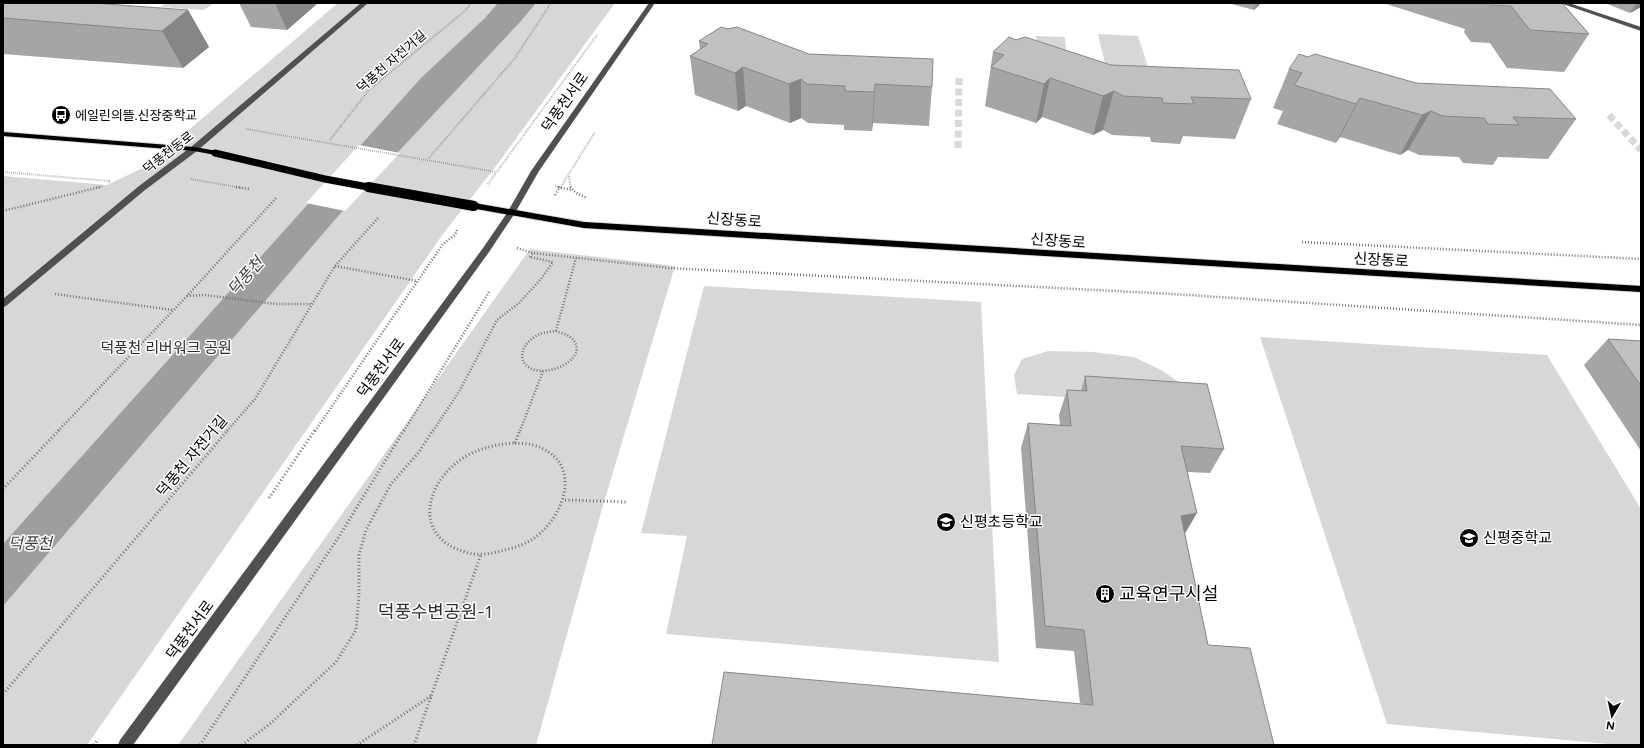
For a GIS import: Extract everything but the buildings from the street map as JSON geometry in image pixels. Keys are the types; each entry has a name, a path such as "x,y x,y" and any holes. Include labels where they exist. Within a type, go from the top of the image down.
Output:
{"main road":[{"path":"3,134 194,149"},
{"name":"신장동로","path":"194,149 325,179 584,225 1641,290"}],"street":[{"name":"덕풍천동로","path":"3,304 142,188 194,149 365,3"},
{"name":"덕풍천서로","path":"125,745 486,250 511,213 534,171 638,26 652,3"},
{"path":"1563,3 1641,29"}],"path":[{"name":"덕풍천 자전거길","path":"330,140 369,90 466,10 471,3"},
{"path":"429,158 515,58 551,3"},
{"path":"246,129 496,172 599,32"},
{"path":"3,172 109,181 109,185 3,211"},
{"path":"515,253 568,176 568,183 572,190"},
{"path":"3,489 187,296 277,197"},
{"name":"덕풍천 자전거길","path":"3,694 255,399 335,266 378,218"},
{"path":"266,503 442,244"},
{"path":"242,745 271,724 336,662 356,630 359,594 359,556 366,530 391,484 419,452 460,390 497,320 519,303 541,279 553,262 530,257 533,253 669,268 1166,294 1641,325"},
{"path":"556,331 576,258"},
{"path":"335,266 417,281"},
{"path":"200,745 340,534 492,288"},
{"path":"52,294 173,310"},
{"path":"187,296 204,295 276,304 311,304"},
{"path":"556,331 564,333 575,340 577,352 568,363 552,370 543,371 534,370 528,367 523,362 521,357 522,350 531,339 547,332 556,331"},
{"path":"515,443 543,371"},
{"path":"515,443 535,445 551,454 562,466 567,482 564,500 555,519 538,536 516,548 492,554 469,553 448,546 435,533 428,517 431,498 440,480 454,464 473,452 494,445 515,443"},
{"path":"564,500 628,502"},
{"path":"414,745 481,554"},
{"path":"357,745 431,695"},
{"path":"94,745 103,733"}],"green space":[{"path":"166,3 214,3 204,10 161,7"},
{"name":"덕풍천 리버워크 공원","path":"338,3 615,3 496,166 443,234 87,745 3,745 3,176 107,185 145,167"},
{"path":"1098,34 1138,36 1149,70 1106,68"},
{"path":"1036,36 1065,37 1067,62 1037,60"},
{"name":"덕풍수변공원-1","path":"530,249 675,266 604,502 536,745 178,745"},
{"path":"704,286 981,302 999,662 666,634 687,536 641,533"},
{"name":"신평중학교","path":"1260,337 1547,355 1641,509 1641,745 1620,745 1387,724"},
{"path":"1048,351 1093,352 1134,357 1163,371 1184,386 1189,405 1017,394 1014,375 1022,359"}],"water":[{"name":"덕풍천","path":"498,3 536,3 521,21 339,215 3,606 3,544 421,78 485,18"}],"pier":[{"path":"359,145 400,153 345,211 306,203"}],"tunnel":[{"path":"958,148 959,78"},
{"path":"1609,115 1641,150"}],"place":[{"name":"에일린의뜰.신장중학교","path":"61,115"},
{"name":"신평초등학교","path":"946,522"},
{"name":"신평중학교","path":"1469,538"},
{"name":"교육연구시설","path":"1105,594"}]}
